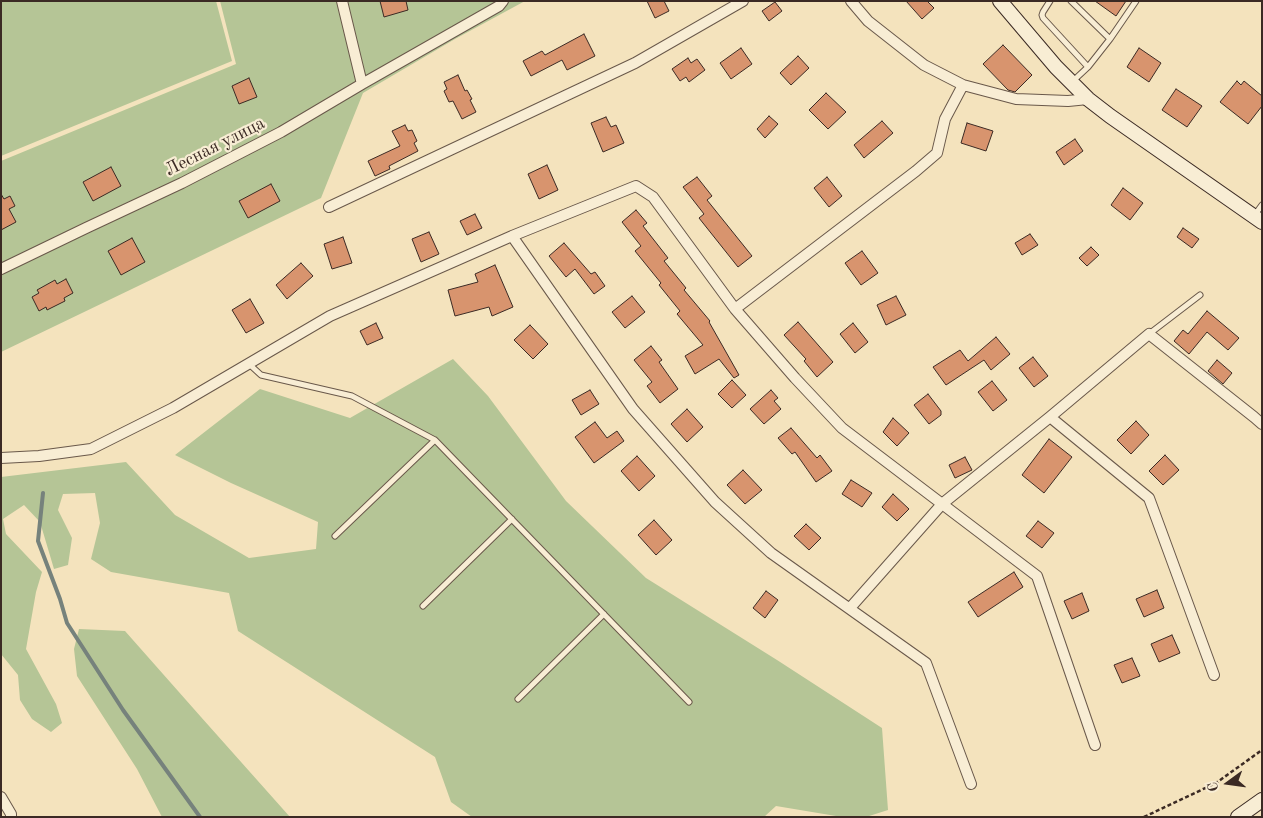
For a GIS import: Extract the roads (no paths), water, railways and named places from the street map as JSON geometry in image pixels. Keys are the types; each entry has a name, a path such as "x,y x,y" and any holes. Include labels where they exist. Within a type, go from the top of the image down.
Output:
{"main road":[{"path":"1000,1 1071,83 1088,99 1258,219"},
{"path":"1238,817 1262,800"}],"street":[{"path":"342,1 362,84"},
{"name":"Лесная улица","path":"1,269 198,175 281,132 498,6 503,1"},
{"path":"329,207 634,63 743,1"},
{"path":"851,1 868,21 924,66 963,85 1016,99 1068,101 1088,99"},
{"path":"735,309 938,153 945,119 963,85"},
{"path":"1,458 39,456 91,449 173,408 330,316 512,236 636,186 653,197 735,309 795,378 842,428 1037,576 1095,745"},
{"path":"512,236 634,409 714,502 771,553 926,663 970,784"},
{"path":"850,608 942,504 1149,334 1262,424"},
{"path":"1050,417 1149,498 1214,674"},
{"path":"1,797 11,815"}],"lane":[{"path":"1050,1 1043,12 1043,18 1088,67"},
{"path":"1071,1 1110,39"},
{"path":"1071,83 1088,67 1136,1"},
{"path":"1258,219 1262,204"},
{"path":"1149,334 1200,295"},
{"path":"249,364 262,375 352,396 435,440 689,702"},
{"path":"335,536 435,440"},
{"path":"423,606 512,518"},
{"path":"518,699 604,614"}],"waterway":[{"path":"43,493 38,541 67,623 123,710 200,817"}]}
